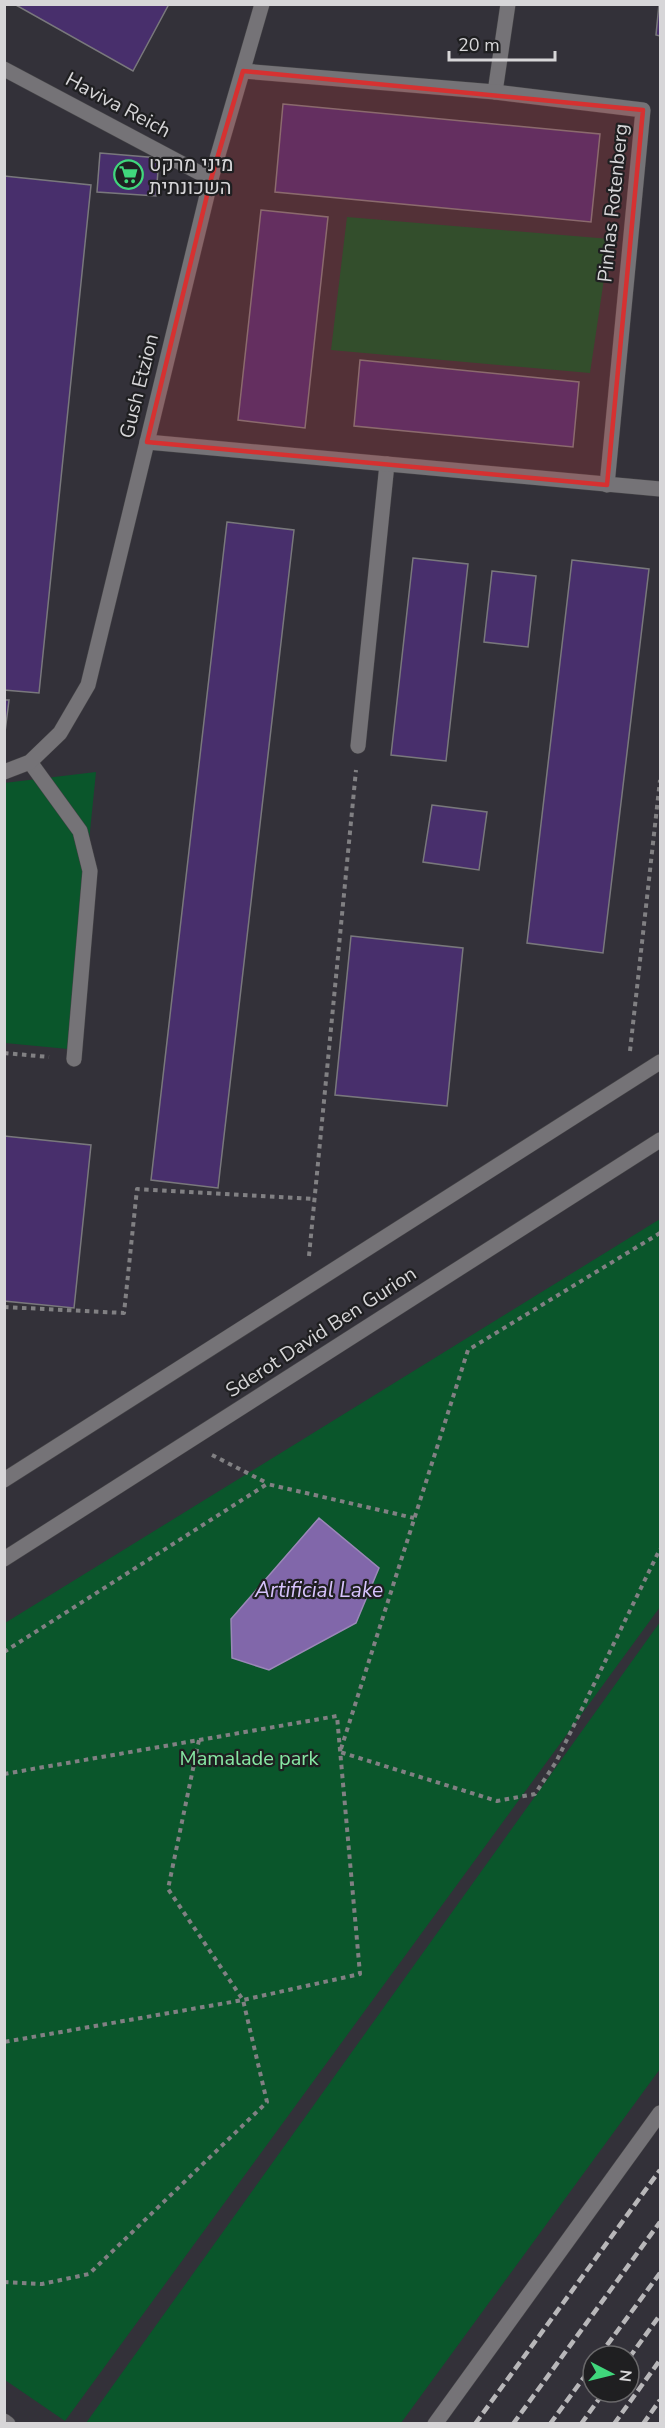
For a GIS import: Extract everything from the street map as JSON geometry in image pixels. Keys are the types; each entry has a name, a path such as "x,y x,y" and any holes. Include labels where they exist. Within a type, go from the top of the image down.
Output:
{"street":[{"name":"Gush Etzion","path":"30,762 60,734 88,685 211,179 262,4"},
{"path":"495,92 508,4"},
{"name":"Haviva Reich","path":"4,69 211,179"},
{"name":"Pinhas Rotenberg","path":"243,71 495,92 643,110 607,485"},
{"path":"147,442 660,489"},
{"path":"358,746 387,464"},
{"path":"4,772 30,762 80,831 90,871 74,1059"},
{"path":"4,1480 660,1062"},
{"name":"Sderot David Ben Gurion","path":"4,1558 660,1140"},
{"path":"435,2424 660,2113"}],"path":[{"path":"306,1288 358,746"},
{"path":"626,1084 660,780"},
{"path":"4,1053 74,1059"},
{"path":"4,1307 124,1313 137,1189 315,1199"},
{"path":"340,1752 468,1350 660,1233"},
{"path":"187,1442 267,1484 414,1518"},
{"path":"4,1652 267,1484"},
{"path":"340,1752 497,1801 536,1794 556,1762 660,1549"},
{"path":"4,1774 337,1716 360,1974 243,2000 4,2042"},
{"path":"4,2282 42,2284 89,2274 267,2102 243,2000 168,1889 199,1740"}],"highlighted area":[{"path":"243,71 643,110 607,485 147,442 211,179"}],"shaded area":[{"path":"5,5 660,5 660,2423 5,2424"}],"green space":[{"path":"347,217 610,239 590,373 331,350"},
{"path":"96,772 68,1049 5,1043 4,783"},
{"name":"Mamalade park","path":"660,1219 660,1607 65,2421 5,2380 5,1623"},
{"path":"660,1622 660,2069 401,2423 86,2423"}],"water":[{"name":"Artificial Lake","path":"319,1518 379,1568 356,1623 269,1670 232,1658 231,1619"}],"building":[{"path":"14,4 169,4 133,71"},
{"path":"660,4 660,36 656,35"},
{"path":"283,104 600,134 591,222 275,192"},
{"name":"מיני מרקט השכונתית","path":"100,153 159,158 156,196 97,192"},
{"path":"4,176 91,185 39,693 4,690"},
{"path":"261,210 328,217 305,428 238,420"},
{"path":"360,360 579,382 573,447 354,426"},
{"path":"227,522 294,530 218,1188 151,1180"},
{"path":"413,558 468,564 446,761 391,755"},
{"path":"572,560 649,569 603,953 527,943"},
{"path":"492,571 536,576 528,647 484,642"},
{"path":"4,700 9,700 4,740"},
{"path":"432,805 487,812 479,870 423,862"},
{"path":"351,936 463,948 447,1106 335,1095"},
{"path":"4,1136 91,1145 74,1308 4,1301"}],"railway":[{"path":"475,2424 660,2170"},
{"path":"513,2424 660,2222"},
{"path":"608,2344 660,2273"},
{"path":"639,2344 660,2315"},
{"path":"614,2424 660,2360"},
{"path":"550,2424 581,2381"},
{"path":"643,2424 660,2400"},
{"path":"581,2424 595,2404"}],"place":[{"name":"מיני מרקט השכונתית","path":"128,175"}]}
